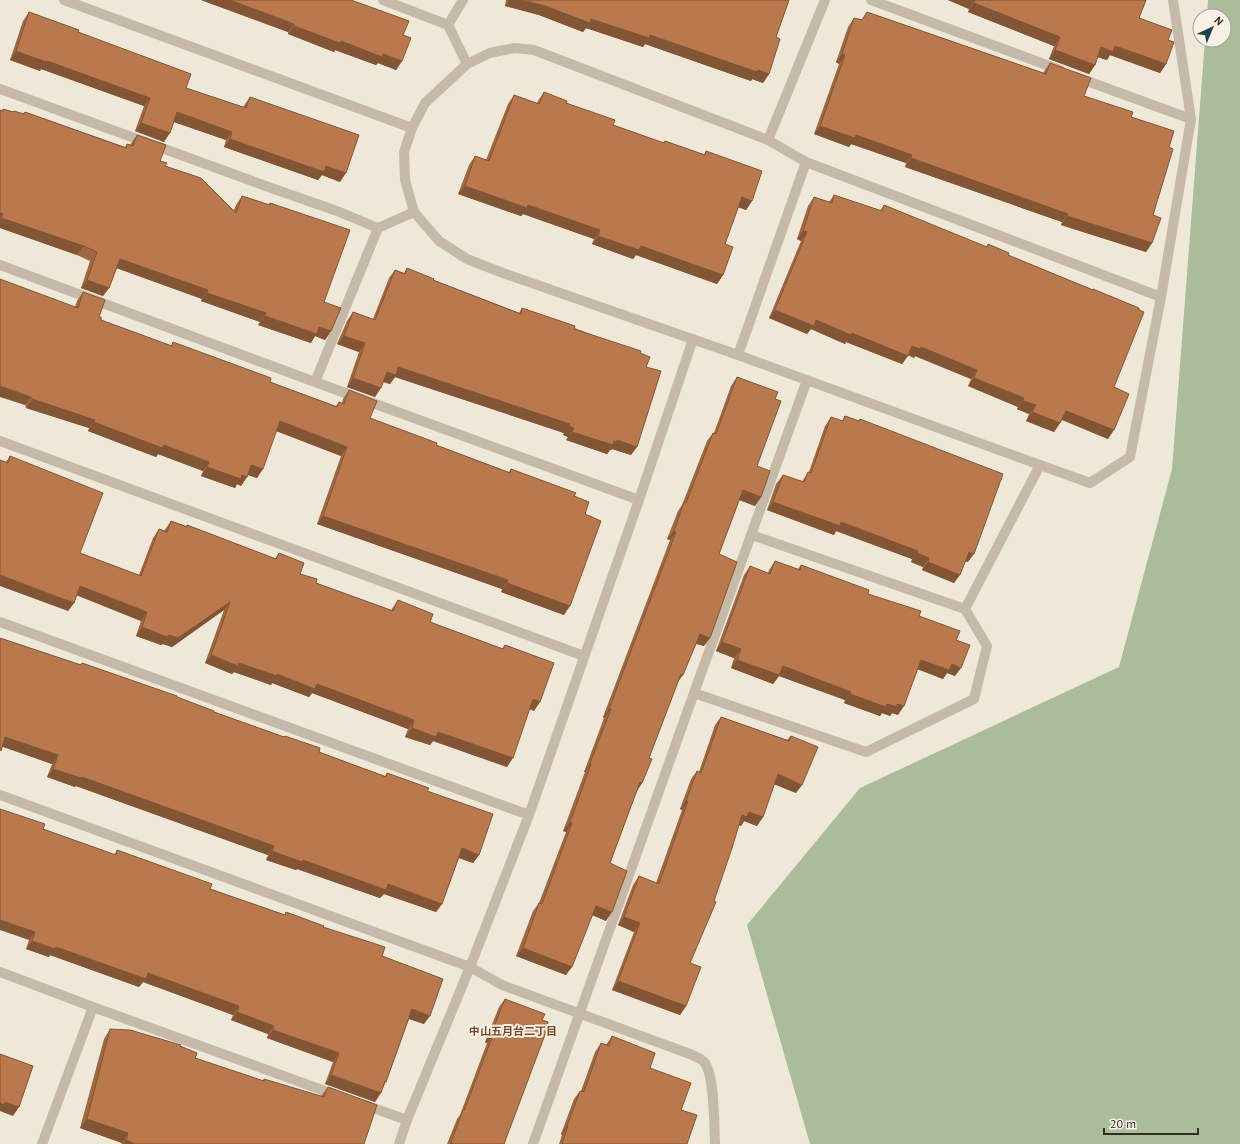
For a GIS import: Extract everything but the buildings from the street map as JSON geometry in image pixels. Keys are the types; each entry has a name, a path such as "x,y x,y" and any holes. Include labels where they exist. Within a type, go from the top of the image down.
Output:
{"street":[{"path":"64,0 412,128"},
{"path":"383,0 448,25 467,64"},
{"path":"448,25 463,0"},
{"path":"768,140 825,0"},
{"path":"871,0 1191,119"},
{"path":"1161,297 806,162 768,140 534,50 514,48 490,53 467,64 425,103 412,128 404,152 405,180 414,212 439,241 467,259 738,355 1090,483 1130,457 1161,297 1191,119 1173,0"},
{"path":"0,89 337,211 378,228"},
{"path":"738,355 806,162"},
{"path":"315,382 378,228 414,212"},
{"path":"0,265 639,500"},
{"path":"399,1144 407,1120 470,967 529,815 639,500 693,339"},
{"path":"533,1144 807,380"},
{"path":"0,441 584,656"},
{"path":"965,609 1040,465"},
{"path":"694,693 866,752 974,699 987,646 965,609 752,535"},
{"path":"0,622 529,815"},
{"path":"0,795 470,967 502,985 690,1054 704,1061 710,1074 715,1144"},
{"path":"0,972 407,1120"},
{"path":"42,1144 93,1007"}],"green space":[{"path":"1208,0 1240,0 1240,1144 810,1144 747,925 860,788 1119,667 1172,469 1204,48 1232,48 1232,8 1208,8"}],"district":[{"name":"中山五月台二丁目","path":"513,1031"}]}
